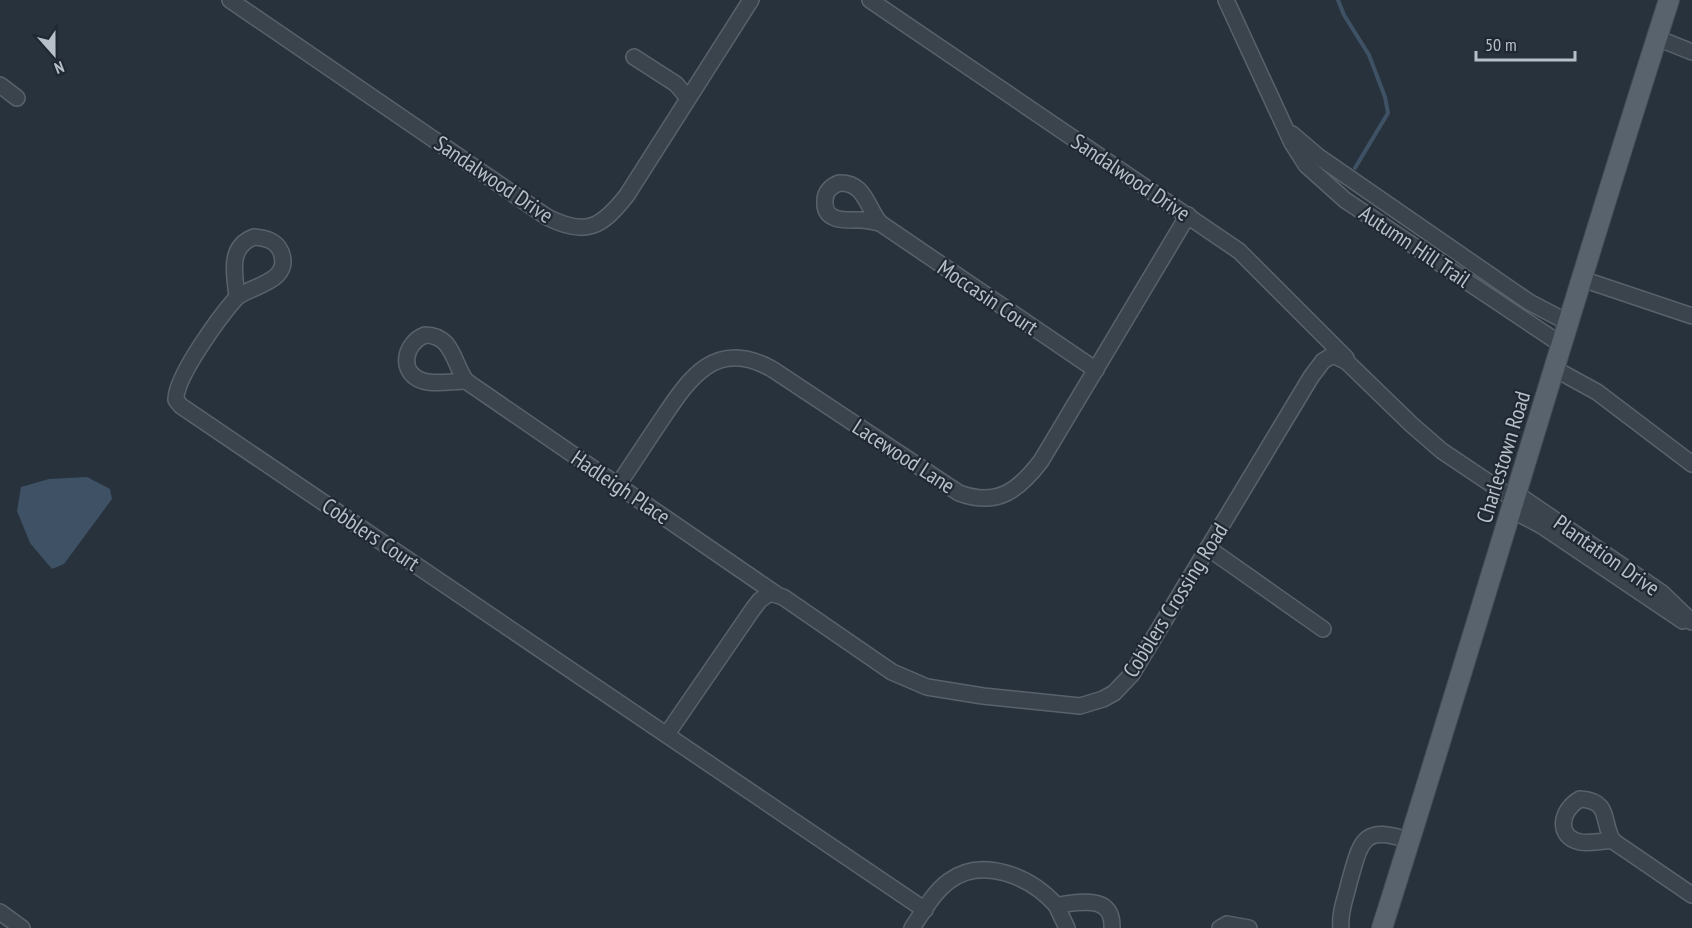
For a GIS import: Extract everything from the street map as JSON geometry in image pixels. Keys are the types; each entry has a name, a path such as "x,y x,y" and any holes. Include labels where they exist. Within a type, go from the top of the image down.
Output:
{"main road":[{"name":"Charlestown Road","path":"1382,928 1669,0"}],"street":[{"name":"Sandalwood Drive","path":"230,0 547,217 571,227 582,228 593,225 612,214 627,195 751,0"},
{"name":"Sandalwood Drive","path":"870,0 1188,215 1251,261 1369,382"},
{"name":"Autumn Hill Trail","path":"1226,0 1292,143 1306,165 1345,200 1562,345"},
{"path":"1657,38 1692,52"},
{"path":"634,57 676,84 688,98"},
{"path":"0,85 18,98"},
{"name":"Autumn Hill Trail","path":"1286,129 1319,157 1529,302 1569,323"},
{"name":"Lacewood Lane","path":"618,484 670,406 695,374 715,362 738,357 761,363 772,369 959,493 972,498 986,499 1011,492 1032,472 1188,215"},
{"name":"Moccasin Court","path":"880,223 1096,370"},
{"path":"1582,279 1692,316"},
{"name":"Cobblers Court","path":"237,297 194,357 179,385 177,400 181,406 667,734"},
{"name":"Cobblers Crossing Road","path":"776,594 892,672 915,684 983,696 1080,706 1103,699 1114,693 1132,674 1301,392 1323,361 1333,355 1340,356 1442,451 1515,501"},
{"path":"1555,369 1597,392 1692,464"},
{"name":"Hadleigh Place","path":"466,381 776,594"},
{"name":"Plantation Drive","path":"1515,501 1662,593 1692,622"},
{"name":"Plantation Drive","path":"1515,501 1542,526 1692,627"},
{"path":"1208,548 1323,629"},
{"path":"776,594 770,593 760,600 667,734 925,910"},
{"path":"1341,928 1341,914 1362,843 1375,835 1382,834 1410,841"},
{"path":"1613,841 1692,895"},
{"path":"912,928 949,881 971,871 983,869 1007,873 1044,894 1056,905 1067,928"},
{"path":"1056,905 1086,902 1103,905 1112,916 1112,928"},
{"path":"0,912 22,928"},
{"path":"1220,928 1227,924 1249,928"}],"water":[{"path":"87,477 110,489 112,499 64,564 52,569 30,543 17,511 21,487 49,479"}],"waterway":[{"path":"1338,0 1344,15 1369,55 1385,97 1388,113 1355,168"}]}
